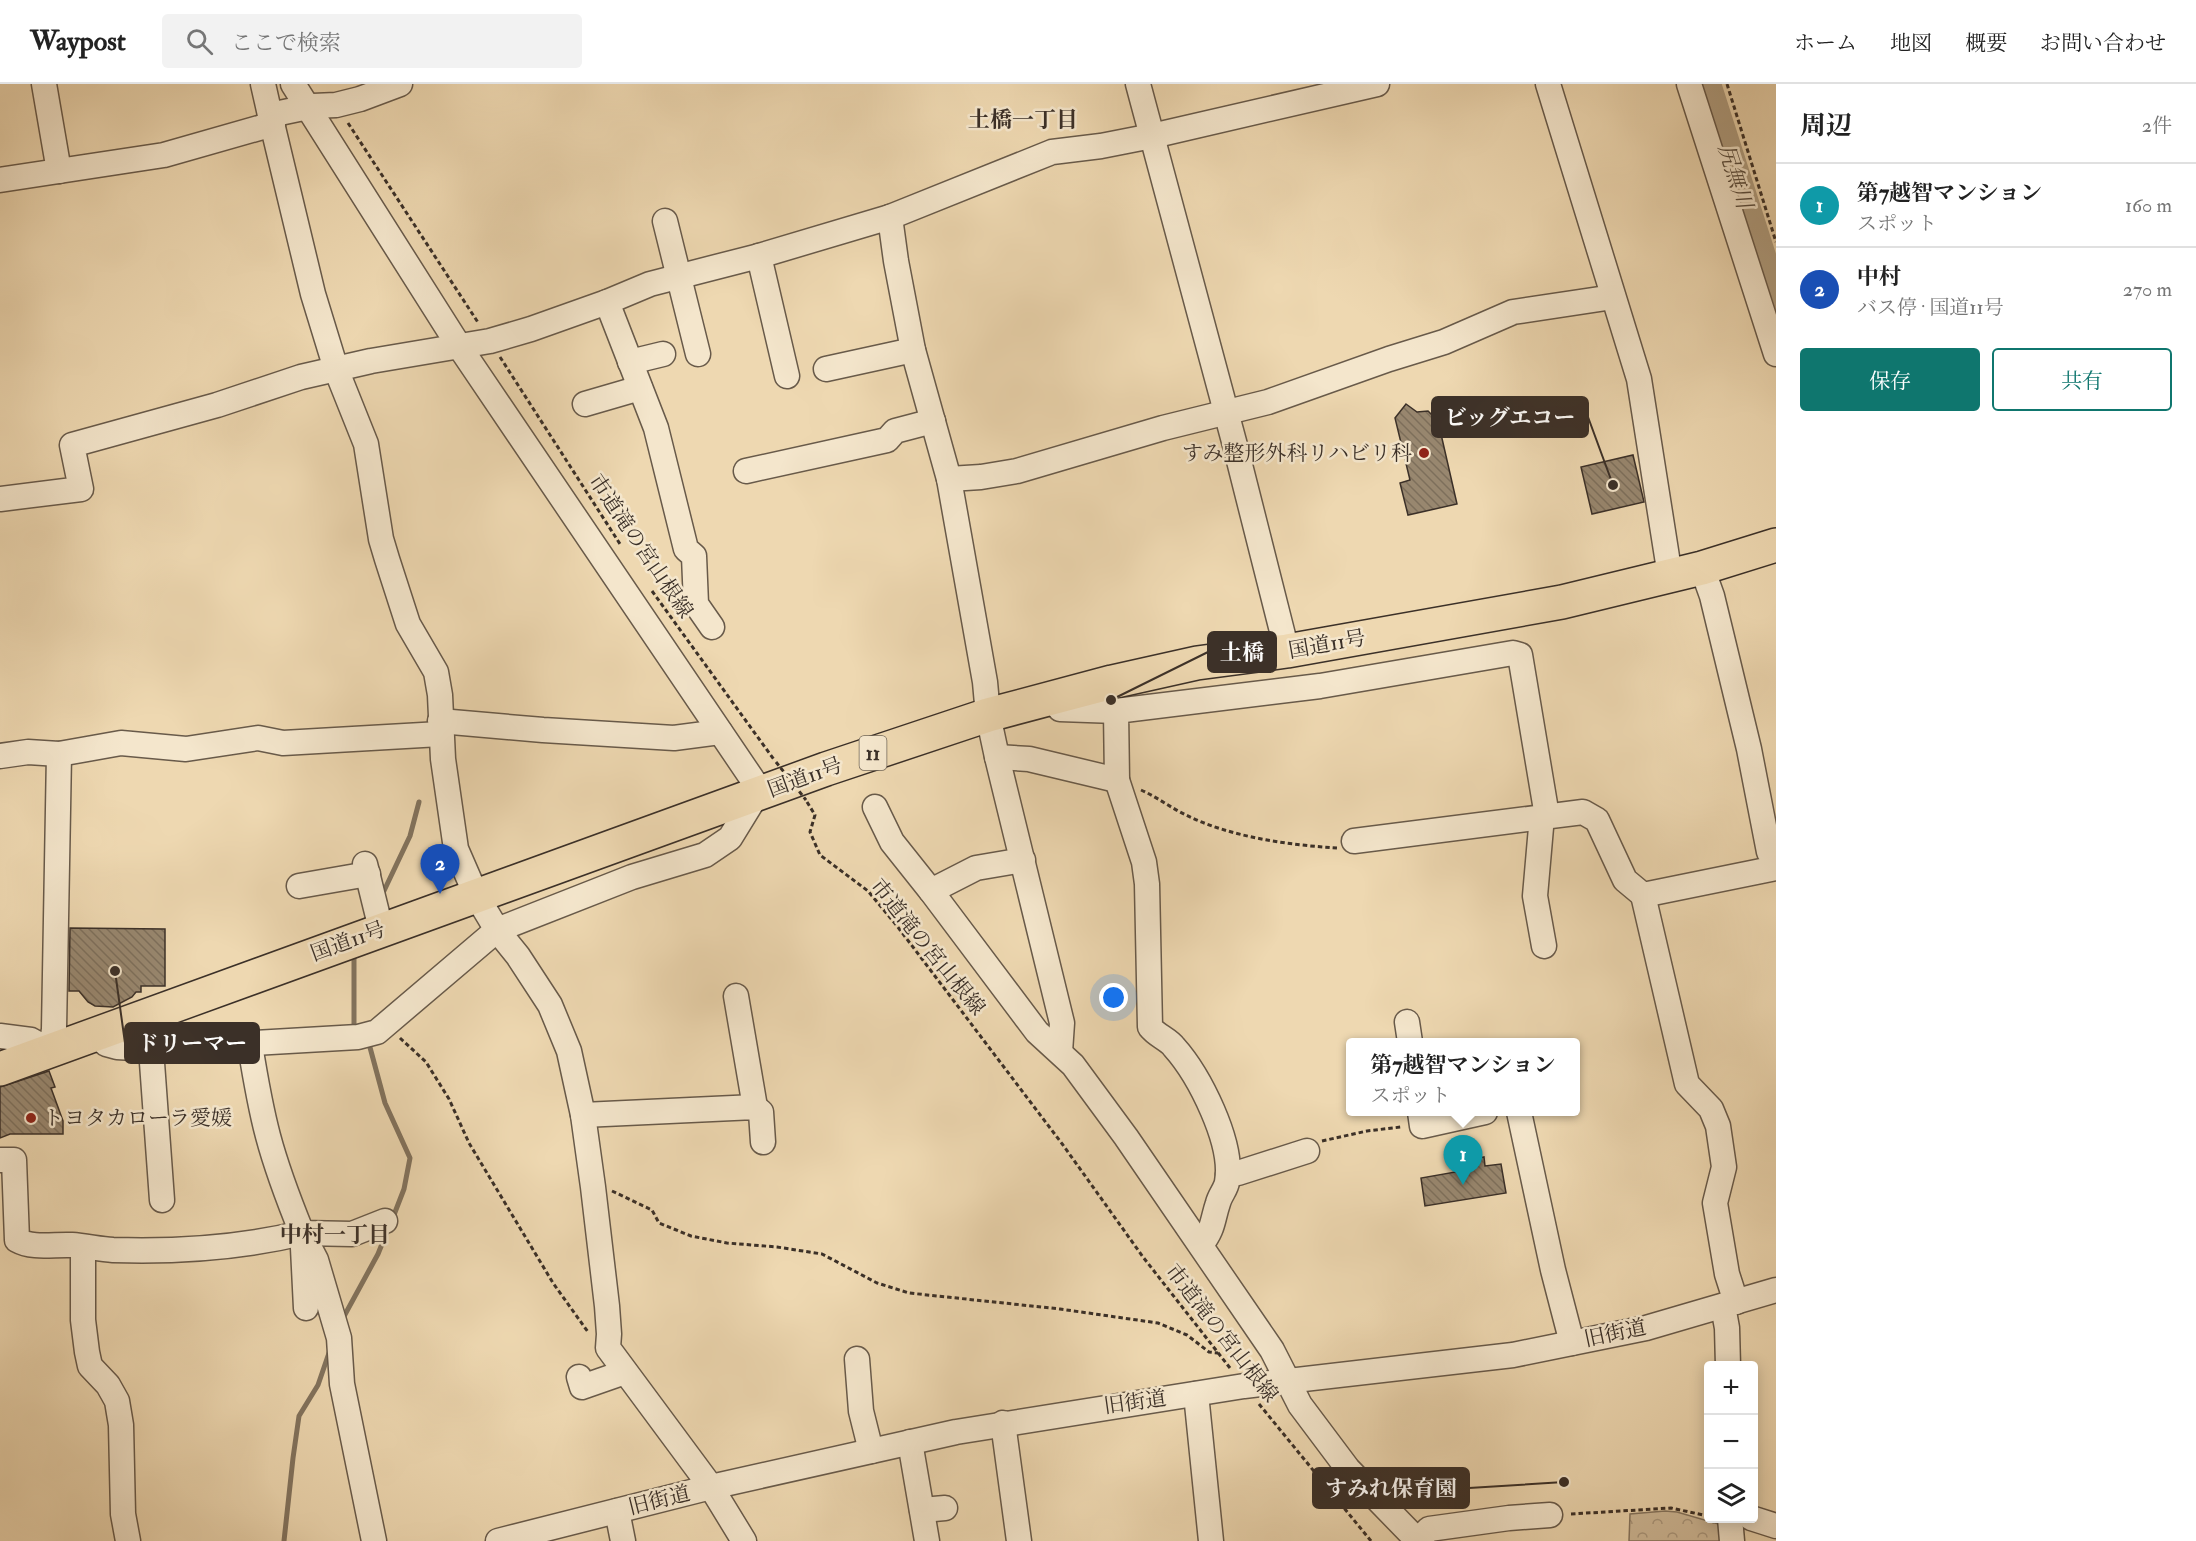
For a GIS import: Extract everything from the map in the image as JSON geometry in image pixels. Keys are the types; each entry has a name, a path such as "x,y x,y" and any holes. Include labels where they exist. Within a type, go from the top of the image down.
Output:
{"highway":[{"name":"国道11号","path":"0,1069 96,1033 378,914 476,895 759,793 988,715 1197,663 1287,651 1562,602 1702,568 1776,545"}],"street":[{"path":"44,84 59,171"},
{"path":"263,84 313,294 336,369 366,444 381,539 404,613 417,643 436,672 440,695 440,728 456,849 476,895 497,930 518,956 550,1005 569,1051 583,1115 593,1187 607,1306 608,1348 711,1487 744,1541"},
{"path":"96,1033 106,1044 150,1049 358,1037 377,1032 497,930 632,877 705,855 730,838 759,793 459,346 293,84"},
{"path":"0,180 164,155 307,107 336,105 400,84"},
{"path":"1138,84 1287,651"},
{"path":"0,499 81,489 72,445 217,405 301,377 490,340 531,329 607,303 650,284 759,256 890,217 1052,152 1101,147 1377,84"},
{"path":"1548,84 1639,379 1670,576"},
{"path":"1689,84 1776,354"},
{"path":"890,217 913,350 949,479 985,682 988,715 1062,1023 1060,1052"},
{"path":"665,221 698,354"},
{"path":"759,256 788,376"},
{"path":"949,479 1017,471 1163,428 1268,402 1444,342 1513,312 1613,297"},
{"path":"607,303 656,428 686,549 694,556 696,604 712,627"},
{"path":"826,369 913,350"},
{"path":"630,362 663,354"},
{"path":"585,404 640,388"},
{"path":"746,471 887,440 895,431 933,421"},
{"path":"1702,568 1712,596 1749,749 1768,852 1776,859"},
{"path":"1052,698 1060,709 1116,711 1320,686 1513,653 1520,655 1545,816 1535,896 1544,946"},
{"path":"1116,711 1117,780 1144,862 1147,884 1150,1027 1157,1035 1173,1045 1214,1110 1224,1143 1227,1184 1218,1202 1211,1231 1201,1245"},
{"path":"0,756 28,752 59,754 121,743 186,749 258,738 283,743 440,728 543,730 674,738 720,732"},
{"path":"0,1036 31,1040 51,1051 54,1029 59,754"},
{"path":"997,757 1029,759 1117,780"},
{"path":"875,807 892,842 1037,1032 1073,1065 1201,1245 1272,1350 1300,1405 1348,1469 1417,1540 1429,1529 1550,1515"},
{"path":"1354,841 1583,812 1597,820 1625,880 1643,895 1688,1084 1711,1109 1718,1126 1724,1167 1715,1203 1727,1274 1728,1361"},
{"path":"931,891 976,868 1023,860"},
{"path":"1643,895 1776,868"},
{"path":"299,886 367,869 378,914"},
{"path":"736,996 754,1107"},
{"path":"250,1045 258,1096 268,1137 282,1182 302,1233 316,1260 339,1338 342,1384 359,1458 374,1541"},
{"path":"150,1049 162,1200"},
{"path":"583,1115 754,1107 761,1112 763,1142"},
{"path":"1421,1119 1448,1116"},
{"path":"1520,1116 1553,1270 1572,1343"},
{"path":"1228,1174 1238,1173 1307,1151"},
{"path":"0,1160 14,1160 17,1240 25,1245 84,1246 148,1251 206,1249 248,1245 302,1233 352,1234 385,1221"},
{"path":"302,1233 306,1308"},
{"path":"84,1246 83,1320 87,1352 90,1366 108,1385 117,1401 121,1425 123,1514 128,1541"},
{"name":"旧街道","path":"498,1541 711,1487 910,1442 1003,1424 1244,1386 1513,1355 1646,1328 1776,1290"},
{"path":"856,1359 861,1411 871,1451"},
{"path":"579,1377 582,1387 626,1372"},
{"path":"1196,1394 1211,1541"},
{"path":"1003,1424 1019,1541"},
{"path":"910,1442 934,1509 927,1541"},
{"path":"616,1511 623,1541"},
{"path":"1758,1520 1776,1526"},
{"path":"1730,1523 1732,1541"}],"path":[{"path":"1727,84 1776,242"},
{"name":"市道滝の宮山根線","path":"336,105 490,340 624,551"},
{"name":"市道滝の宮山根線","path":"651,590 776,762 807,800 815,815 810,832 820,855 868,891 897,926 1063,1145 1143,1257 1244,1386 1371,1541"},
{"path":"1117,780 1148,793 1186,816 1260,838 1303,846 1355,849 1354,841"},
{"path":"386,1024 426,1062 449,1099 469,1143 553,1283 593,1338 608,1348"},
{"path":"1307,1151 1311,1144 1421,1119"},
{"path":"593,1187 613,1191 652,1210 659,1223 691,1236 727,1243 822,1254 877,1283 909,1293 1060,1309 1158,1323 1187,1335 1209,1352 1218,1353"},
{"path":"1550,1515 1671,1508 1704,1515"}],"green space":[{"path":"1677,1512 1704,1520 1704,1523 1722,1525 1728,1541 1629,1541 1630,1514"}],"building":[{"name":"すみ整形外科リハビリ科","path":"1406,404 1417,412 1428,411 1438,421 1457,504 1408,515 1400,483 1410,480 1395,418"},
{"path":"1633,455 1644,502 1592,514 1581,467"},
{"path":"70,928 165,929 165,986 141,986 141,992 136,992 132,997 113,1007 95,1006 88,1002 79,991 69,991"},
{"path":"49,1071 55,1087 51,1088 63,1121 63,1134 10,1134 0,1138 0,1087"},
{"path":"1484,1157 1485,1166 1501,1164 1506,1193 1425,1206 1421,1178 1467,1170 1465,1161"}],"waterway":[{"name":"尻無川","path":"1706,84 1776,303"},
{"path":"382,895 410,836 419,802"},
{"path":"354,957 354,1024"},
{"path":"368,1040 385,1103 410,1158 404,1189 392,1220"},
{"path":"342,1320 378,1254 388,1229"},
{"path":"284,1541 299,1416 318,1385 330,1350"}],"place":[{"name":"すみ整形外科リハビリ科","path":"1424,453"},
{"name":"ビッグエコー","path":"1613,485"},
{"name":"土橋","path":"1111,700"},
{"name":"中村","path":"440,894"},
{"name":"ドリーマー","path":"115,971"},
{"name":"トヨタカローラ愛媛","path":"31,1118"},
{"name":"第7越智マンション","path":"1463,1185"},
{"name":"すみれ保育園","path":"1564,1482"}],"district":[{"name":"土橋一丁目","path":"1023,119"},
{"name":"中村一丁目","path":"335,1234"}]}
